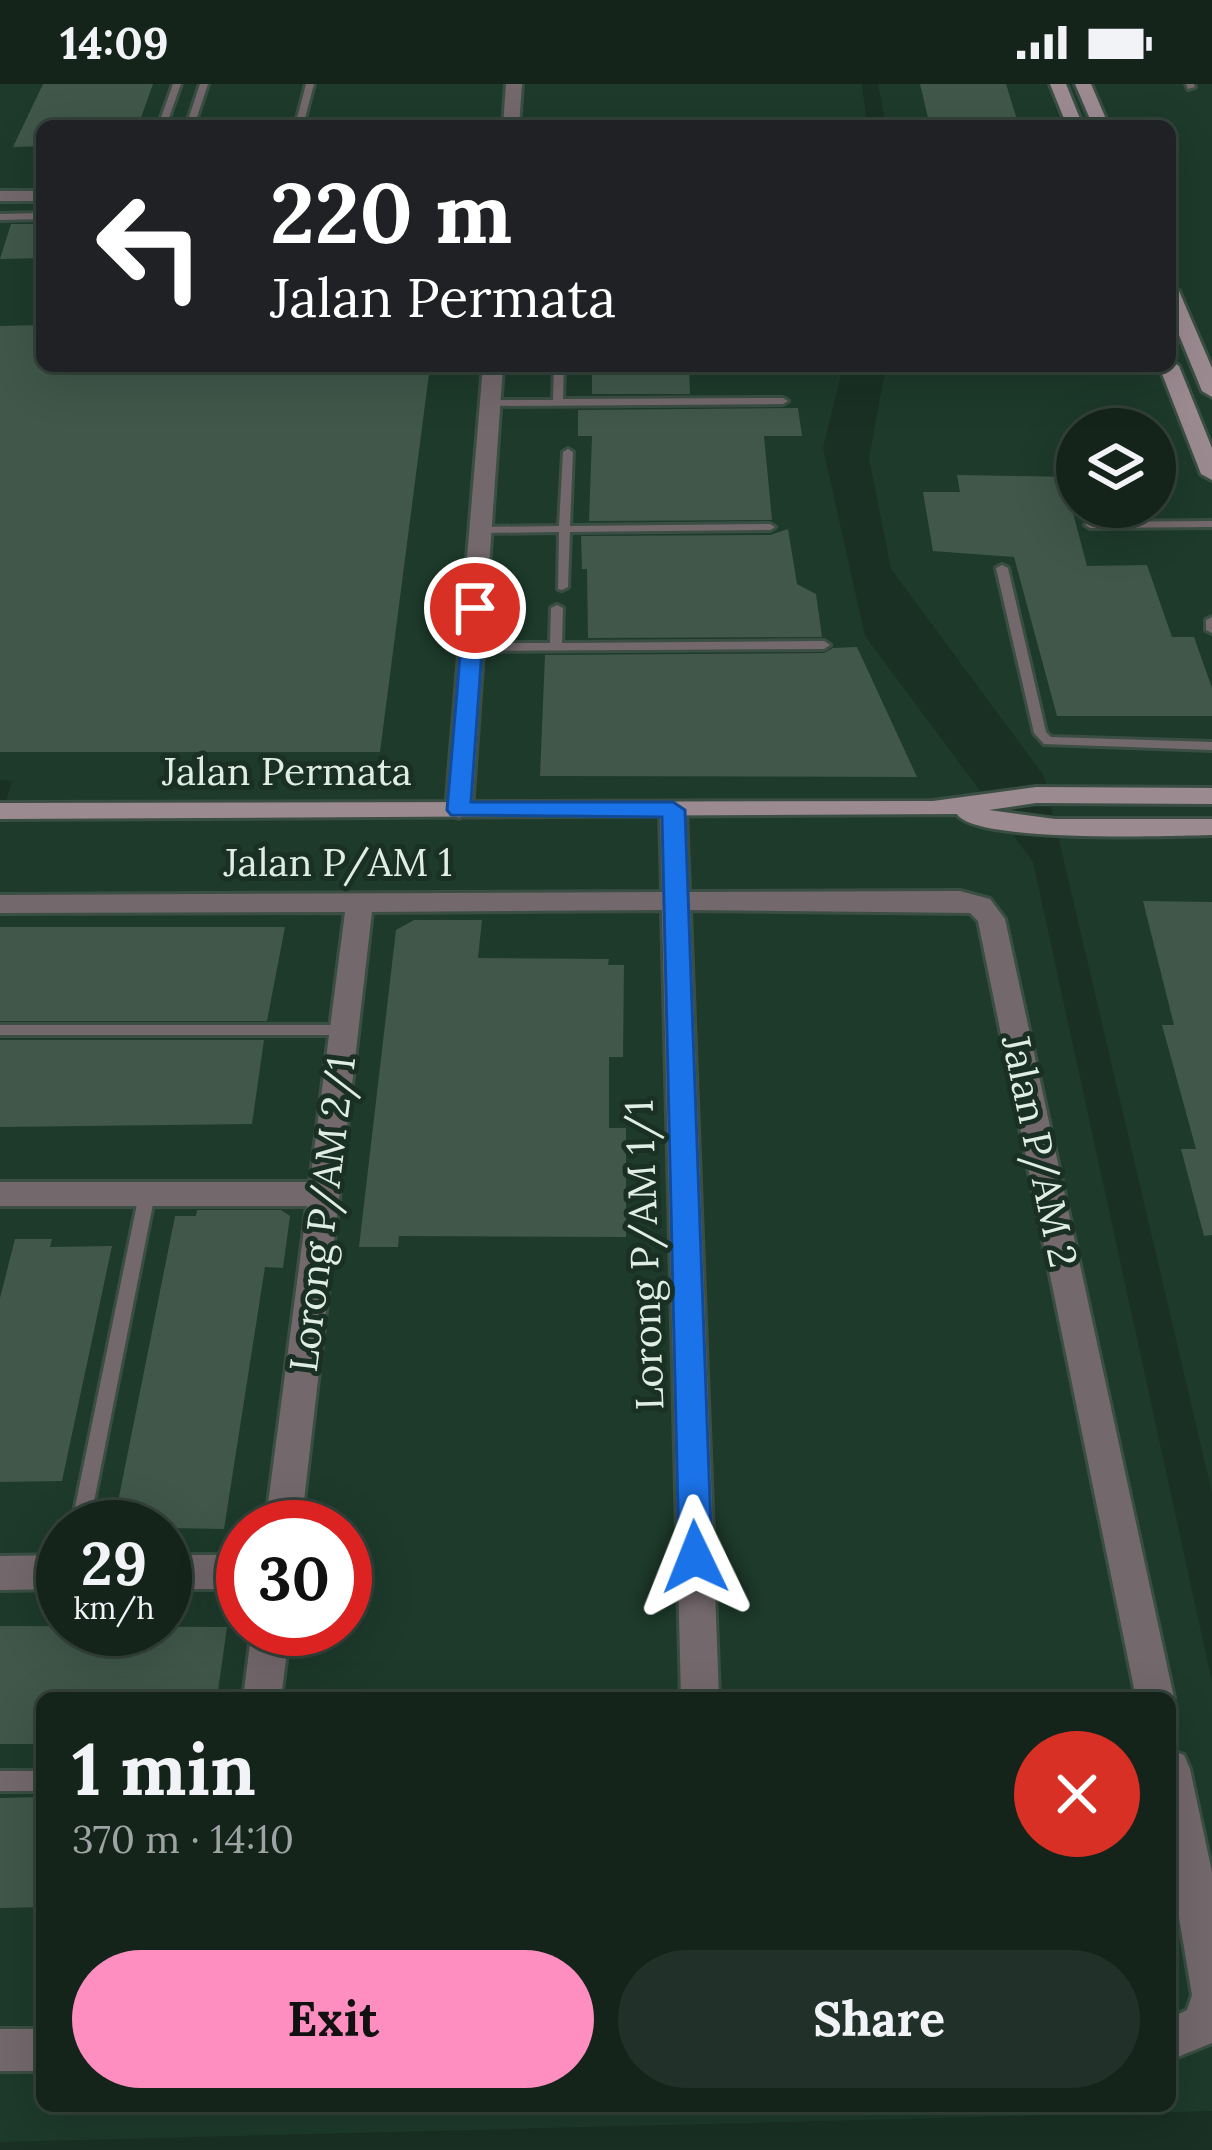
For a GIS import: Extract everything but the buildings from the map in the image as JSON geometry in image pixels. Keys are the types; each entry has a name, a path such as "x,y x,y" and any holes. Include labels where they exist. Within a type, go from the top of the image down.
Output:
{"street":[{"path":"511,120 514,84"},
{"path":"1058,84 1071,117"},
{"path":"1083,84 1097,117"},
{"path":"0,196 36,196"},
{"path":"1176,305 1212,391"},
{"path":"459,810 493,372"},
{"path":"1171,372 1212,474"},
{"name":"Jalan Permata","path":"0,811 933,809 1036,795 1212,796"},
{"name":"Jalan Permata","path":"933,809 1055,828 1212,827"},
{"name":"Lorong P/AM 1/1","path":"673,810 700,1692"},
{"name":"Jalan P/AM 2","path":"676,901 960,900 987,912 1154,1692"},
{"name":"Jalan P/AM 1","path":"0,904 676,901"},
{"name":"Lorong P/AM 2/1","path":"286,1500 360,902"},
{"path":"0,1194 324,1194"},
{"path":"0,1573 36,1572"},
{"path":"263,1692 267,1656"},
{"path":"1176,1797 1210,1958 1212,1995 1203,2025 1176,2036"},
{"path":"0,2050 36,2050"}],"lane":[{"path":"164,120 177,84"},
{"path":"192,120 204,84"},
{"path":"301,120 310,84"},
{"path":"1071,117 1097,117"},
{"path":"0,217 36,216"},
{"path":"558,402 559,372"},
{"path":"490,403 783,401"},
{"path":"562,586 568,452"},
{"path":"1176,524 1212,524"},
{"path":"480,530 770,527"},
{"path":"1002,568 1040,733 1048,741 1212,746"},
{"path":"556,646 557,608"},
{"path":"1212,620 1212,630"},
{"path":"472,647 824,645"},
{"path":"0,1030 344,1030"},
{"path":"85,1500 147,1194"},
{"path":"0,1781 36,1781"}],"shaded area":[{"path":"0,84 862,84 866,120 36,120 36,372 842,372 823,448 865,636 1033,862 1212,1682 1212,2111 1176,2112 1176,1692 36,1692 36,2112 1173,2112 0,2142 0,820 12,781 0,780"},
{"path":"878,84 1212,84 1212,1493 1044,776 891,569 869,458 885,372 1176,372 1176,120 885,120"}],"route":[{"path":"475,608 459,810 673,810 695,1557"}]}
